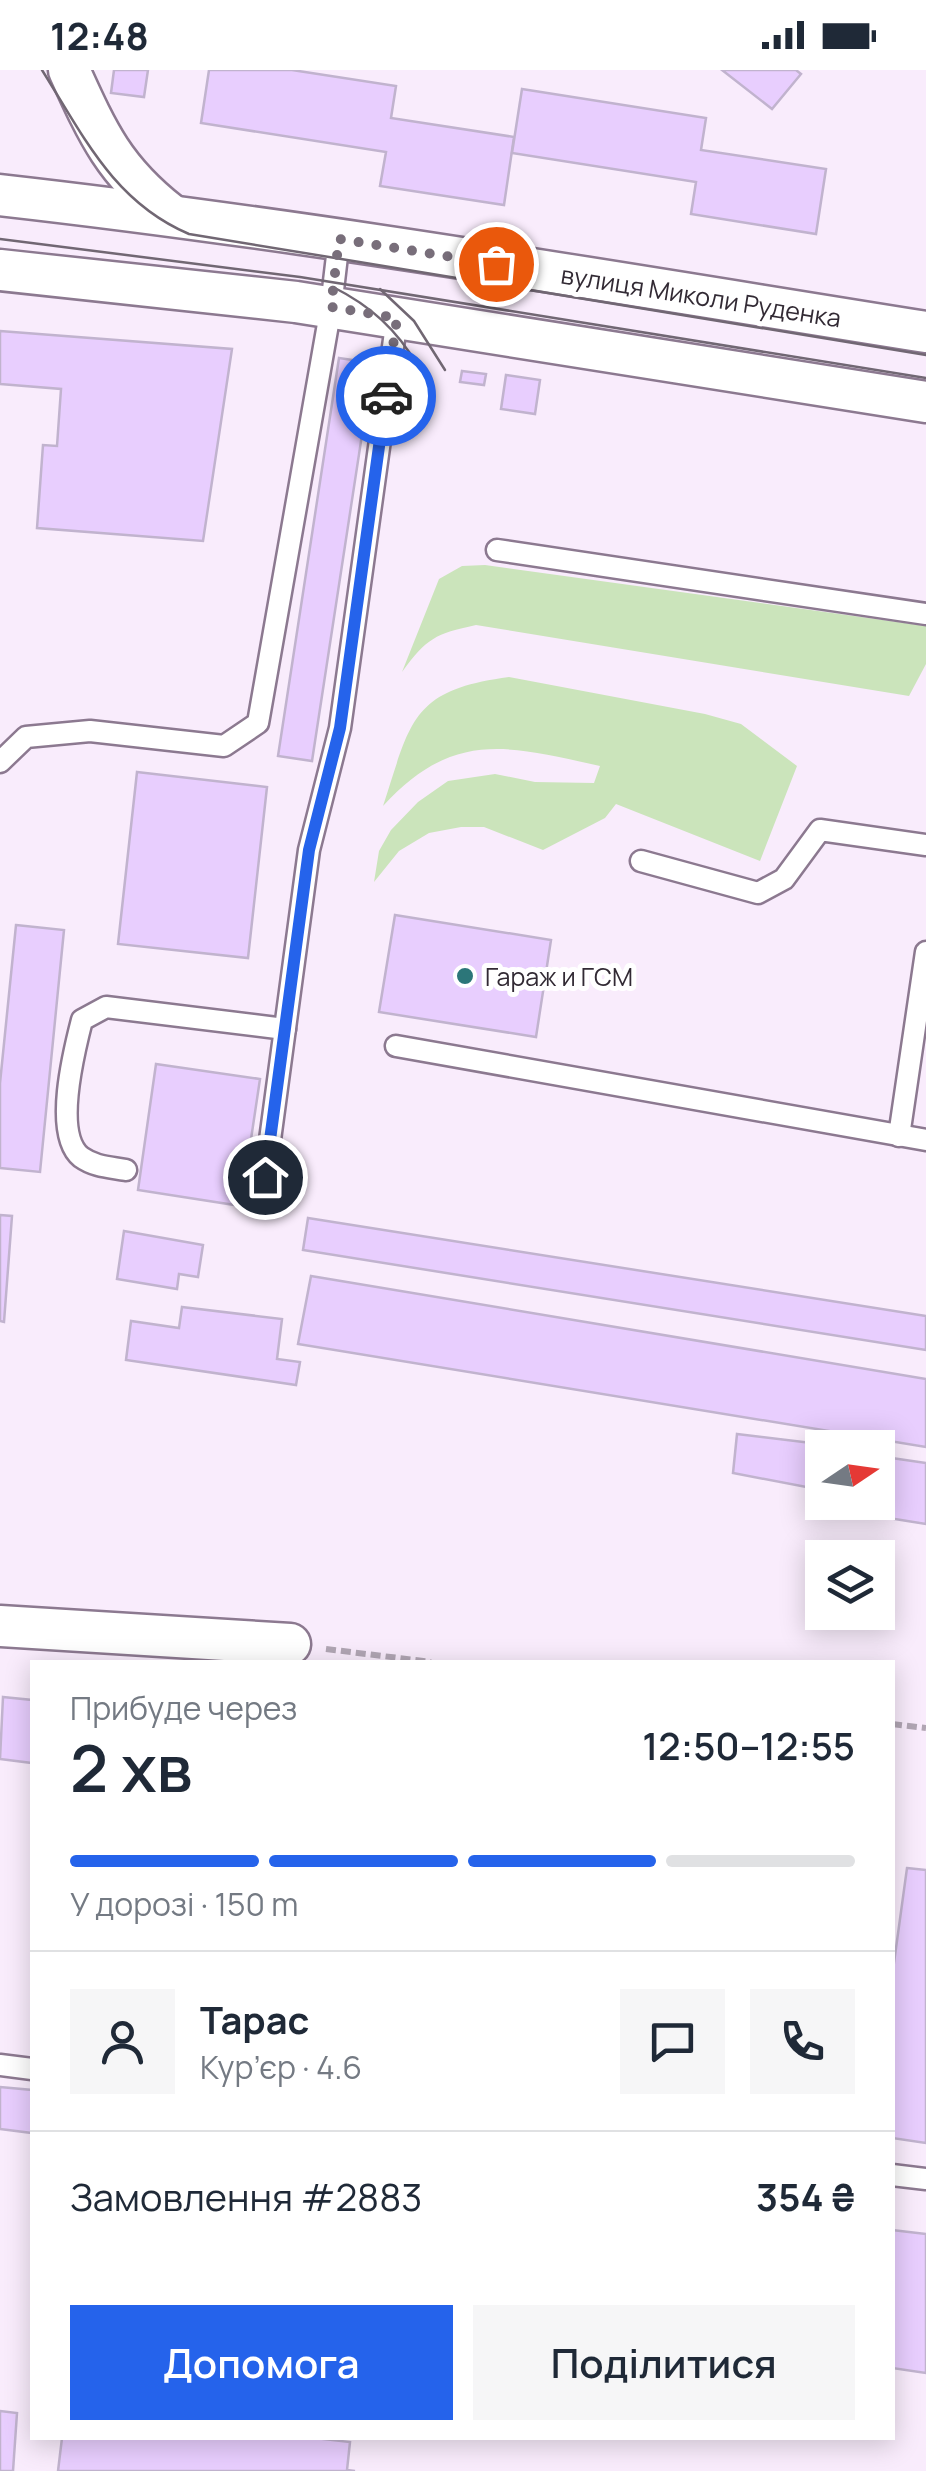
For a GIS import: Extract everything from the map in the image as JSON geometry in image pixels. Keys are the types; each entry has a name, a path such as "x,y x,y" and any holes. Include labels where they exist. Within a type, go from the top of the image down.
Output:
{"street":[{"path":"69,70 98,134 136,187 170,214"},
{"name":"вулиця Миколи Руденка","path":"0,195 170,214 339,239 926,332"},
{"path":"0,270 331,307 926,402"},
{"path":"0,1626 290,1644"}],"lane":[{"path":"0,762 26,737 90,731 224,746 258,723 331,307 339,239"},
{"path":"265,1177 309,850 340,728 397,318"},
{"path":"497,550 926,614"},
{"path":"641,860 758,893 784,880 820,830 926,845"},
{"path":"900,1136 926,952"},
{"path":"126,1170 95,1166 77,1154 66,1125 82,1020 106,1007 285,1028"},
{"path":"396,1046 926,1140"},
{"path":"0,2066 30,2069"},
{"path":"895,2175 926,2179"}],"path":[{"path":"290,1644 415,1660"},
{"path":"895,1724 926,1728"}],"green space":[{"path":"485,565 926,626 926,664 909,696 476,625 433,639 402,672 439,579 462,566"},
{"path":"509,677 741,724 797,766 760,861 616,804 605,818 543,850 484,827 429,833 399,851 374,882 379,851 391,830 418,802 448,781 495,774 535,782 594,783 600,766 538,753 484,750 434,764 383,806 409,731 420,714 452,691"}],"building":[{"path":"114,70 148,70 144,97 111,93"},
{"path":"209,70 292,70 396,86 391,118 514,137 504,205 380,186 386,152 201,123"},
{"path":"722,70 796,70 801,74 772,109"},
{"path":"522,89 706,118 701,150 826,169 816,234 691,214 696,182 512,153"},
{"path":"0,331 232,349 203,541 37,528 43,445 57,446 61,389 0,384"},
{"path":"339,358 373,363 312,761 278,756"},
{"path":"462,371 486,374 484,385 460,382"},
{"path":"506,375 540,380 535,414 501,409"},
{"path":"137,772 267,787 248,958 118,944"},
{"name":"Гараж и ГСМ","path":"395,915 551,940 536,1037 379,1012"},
{"path":"16,925 64,930 40,1172 0,1168 0,1083"},
{"path":"156,1064 260,1079 241,1206 138,1190"},
{"path":"0,1215 12,1216 4,1322 0,1321"},
{"path":"308,1218 926,1316 926,1350 303,1250"},
{"path":"124,1231 203,1245 198,1277 179,1274 177,1289 117,1279"},
{"path":"311,1276 926,1379 926,1447 895,1442 895,1430 822,1430 298,1344"},
{"path":"182,1307 282,1319 277,1359 300,1362 296,1385 126,1360 131,1321 179,1328"},
{"path":"737,1434 805,1442 805,1487 733,1473"},
{"path":"895,1458 926,1463 926,1524 895,1519"},
{"path":"3,1697 30,1700 30,1763 0,1759"},
{"path":"907,1868 926,1870 926,2143 895,2138 895,1955"},
{"path":"0,2087 30,2090 30,2133 0,2129"},
{"path":"895,2230 926,2234 926,2373 895,2368"},
{"path":"0,2411 17,2413 13,2471 0,2471"},
{"path":"62,2440 332,2440 350,2442 347,2470 355,2471 58,2471"}],"tram line":[{"path":"42,70 87,143 121,186 163,221 189,234 926,355"},
{"path":"0,239 300,277 926,378"},
{"path":"333,287 382,320 418,366"},
{"path":"380,289 414,321 445,370"}],"way so far":[{"path":"386,396 397,318 331,307 339,239 496,264"}],"place":[{"name":"Гараж и ГСМ","path":"465,976"}],"route":[{"path":"265,1177 309,850 340,728 386,396"}]}
